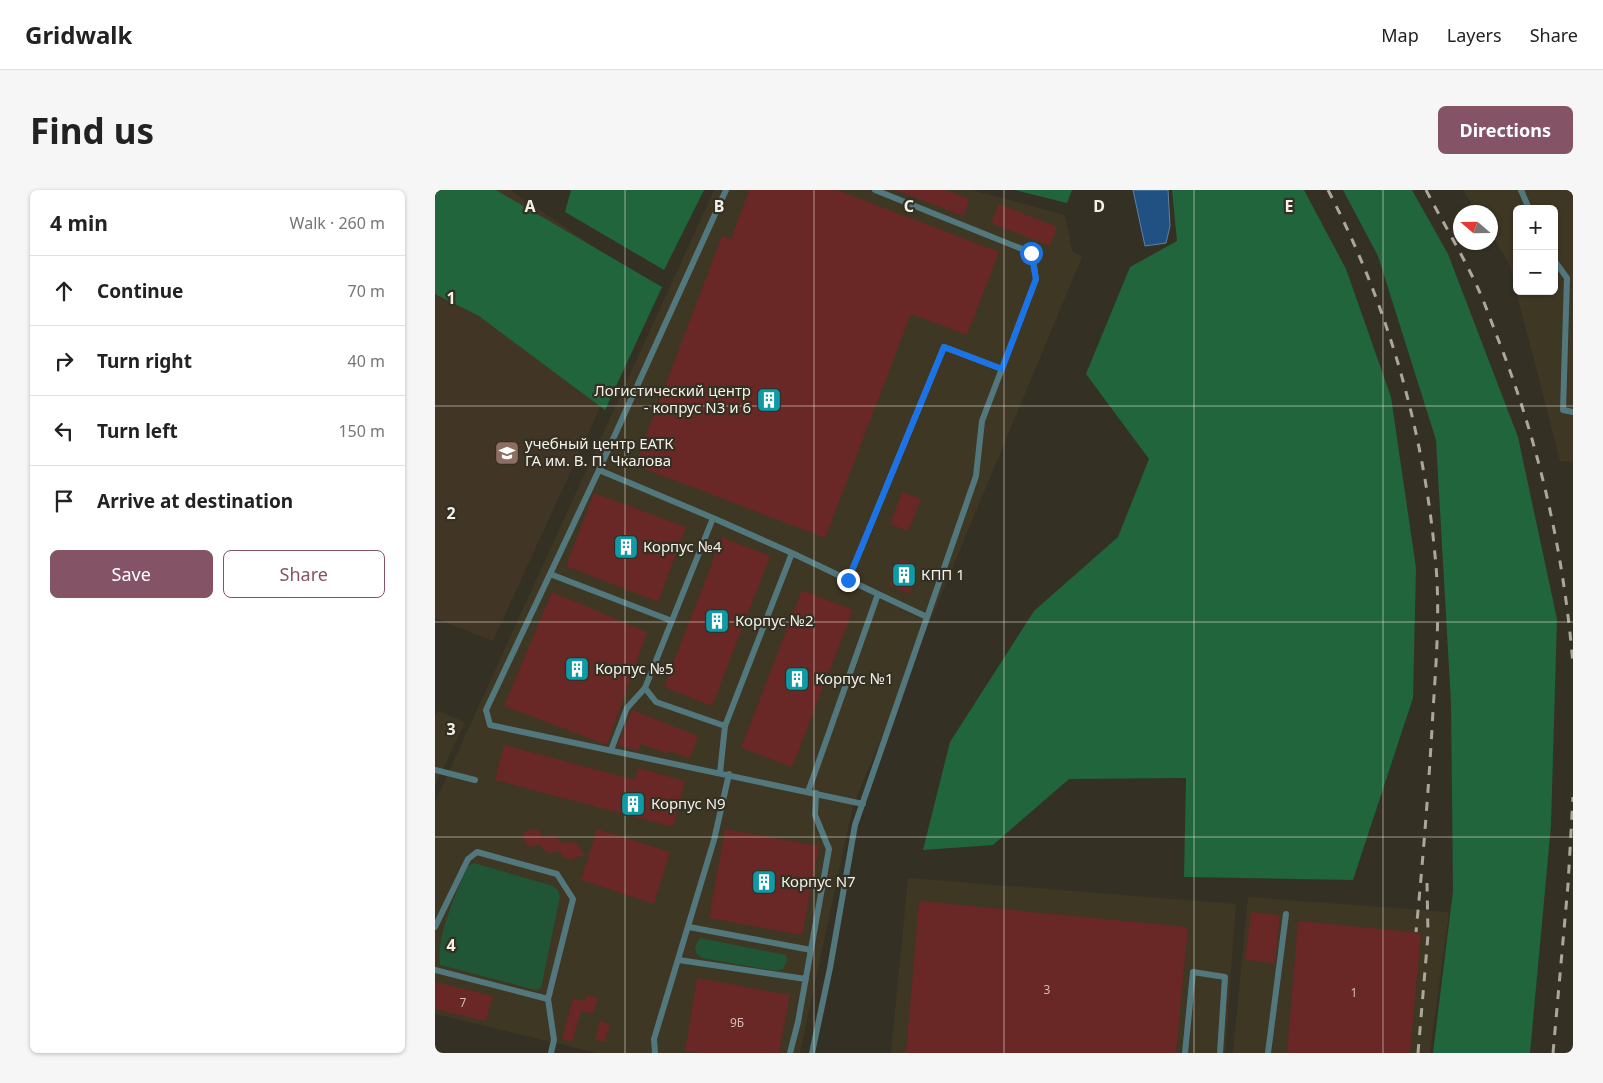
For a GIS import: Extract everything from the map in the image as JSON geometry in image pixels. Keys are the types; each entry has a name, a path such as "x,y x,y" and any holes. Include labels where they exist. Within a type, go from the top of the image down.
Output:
{"lane":[{"path":"726,190 599,470 486,710 490,725 729,774 863,804"},
{"path":"811,1053 830,968 855,825 976,476 982,421 1036,279 1031,253 875,190"},
{"path":"1521,190 1527,205"},
{"path":"1558,266 1567,278 1563,410 1573,412"},
{"path":"848,580 944,347 1002,369"},
{"path":"599,470 792,553 927,617"},
{"path":"611,750 627,708 645,688 713,518"},
{"path":"720,773 725,726 792,553"},
{"path":"550,574 672,621"},
{"path":"808,792 877,594"},
{"path":"645,688 656,702 725,726"},
{"path":"435,770 475,780"},
{"path":"655,1053 654,1039 714,840 729,774"},
{"path":"790,1053 806,979 829,849 815,815 816,793"},
{"path":"435,927 467,858 477,852 557,874 573,899 548,999 554,1040 551,1053"},
{"path":"1268,1053 1287,914"},
{"path":"689,927 811,950"},
{"path":"679,960 806,979"},
{"path":"435,970 548,999"},
{"path":"1185,1053 1193,972 1225,976 1220,1053"}],"shaded area":[{"name":"учебный центр ЕАТК ГА им. В. П. Чкалова","path":"435,190 510,190 655,288 493,641 435,618"},
{"path":"714,190 972,190 1065,215 1072,251 1082,257 853,806 800,1053 597,1053 435,1014 435,802"},
{"path":"1463,190 1573,190 1573,462 1560,461 1517,295 1558,295 1558,205 1513,205 1513,279 1509,263 1498,245 1498,205 1473,205"},
{"path":"438,711 465,722 435,786 435,715"},
{"path":"908,878 1236,904 1225,1053 891,1053"},
{"path":"1248,897 1449,912 1430,1053 1233,1053"}],"green space":[{"path":"435,190 496,190 662,287 605,410 479,316 435,294"},
{"path":"571,190 704,190 664,270 565,212"},
{"path":"1015,190 1072,190 1067,203"},
{"path":"1172,190 1304,190 1346,269 1391,397 1416,568 1413,698 1353,880 1184,877 1186,778 1069,779 993,845 923,850 950,742 1034,611 1118,537 1149,459 1086,374 1130,267 1177,241"},
{"path":"1343,190 1412,190 1448,254 1518,437 1557,619 1551,825 1530,1053 1433,1053 1453,891 1451,703 1436,440 1378,256"},
{"path":"474,863 553,886 558,890 560,897 541,988 536,990 440,965 439,955 443,930 468,866"},
{"path":"700,938 786,955 787,961 783,969 776,971 702,958 696,953 695,947"}],"water":[{"path":"1133,190 1168,190 1170,226 1166,243 1145,246"}],"building":[{"name":"Логистический центр - копрус N3 и 6","path":"749,190 837,190 999,252 967,335 911,314 825,538 635,465 722,236 731,239"},
{"path":"896,190 946,190 970,199 963,216"},
{"path":"999,204 1057,227 1050,246 991,223"},
{"path":"902,492 921,499 908,531 890,524"},
{"name":"Корпус №4","path":"594,493 686,527 658,602 566,566"},
{"name":"Корпус №2","path":"722,537 770,556 712,706 664,687"},
{"name":"КПП 1","path":"900,559 915,565 912,572 915,577 909,594 889,585"},
{"name":"Корпус №1","path":"802,590 853,610 792,767 741,748"},
{"name":"Корпус №5","path":"552,592 647,632 607,745 504,706"},
{"path":"632,710 698,736 690,758 669,751 668,754 641,744 638,751 618,745"},
{"name":"Корпус N9","path":"504,745 635,780 638,768 685,781 673,827 495,780"},
{"path":"529,829 538,830 543,837 554,835 562,843 576,842 584,855 570,860 559,851 551,853 545,851 540,845 529,847 523,839 524,833"},
{"path":"597,829 670,852 654,904 581,880"},
{"name":"Корпус N7","path":"725,829 819,846 802,935 709,918"},
{"path":"919,901 1188,927 1176,1053 906,1053"},
{"path":"1251,912 1280,915 1275,963 1245,960"},
{"path":"1298,921 1421,933 1410,1053 1287,1053"},
{"path":"697,978 790,995 779,1053 698,1053 685,1051"},
{"path":"435,982 493,996 486,1021 435,1009"},
{"path":"587,995 598,998 593,1014 581,1011 572,1042 562,1039 573,998 585,1001"},
{"path":"600,1021 610,1024 605,1042 595,1040"}],"railway":[{"path":"1328,190 1350,234 1369,280 1401,373 1413,420 1431,517 1438,602 1437,639 1428,794 1416,932"},
{"path":"1426,190 1479,291 1527,422 1548,502 1556,542 1569,624 1573,665"},
{"path":"1553,1053 1568,885 1573,797"},
{"path":"1418,1053 1428,935 1427,883"}],"place":[{"name":"Логистический центр - копрус N3 и 6","path":"769,400"},
{"name":"учебный центр ЕАТК ГА им. В. П. Чкалова","path":"507,453"},
{"name":"Корпус №4","path":"626,547"},
{"name":"КПП 1","path":"904,575"},
{"name":"Корпус №2","path":"717,621"},
{"name":"Корпус №5","path":"577,669"},
{"name":"Корпус №1","path":"797,679"},
{"name":"Корпус N9","path":"633,804"},
{"name":"Корпус N7","path":"764,882"}],"route":[{"path":"848,580 944,347 1002,369 1036,279 1031,253"}]}
